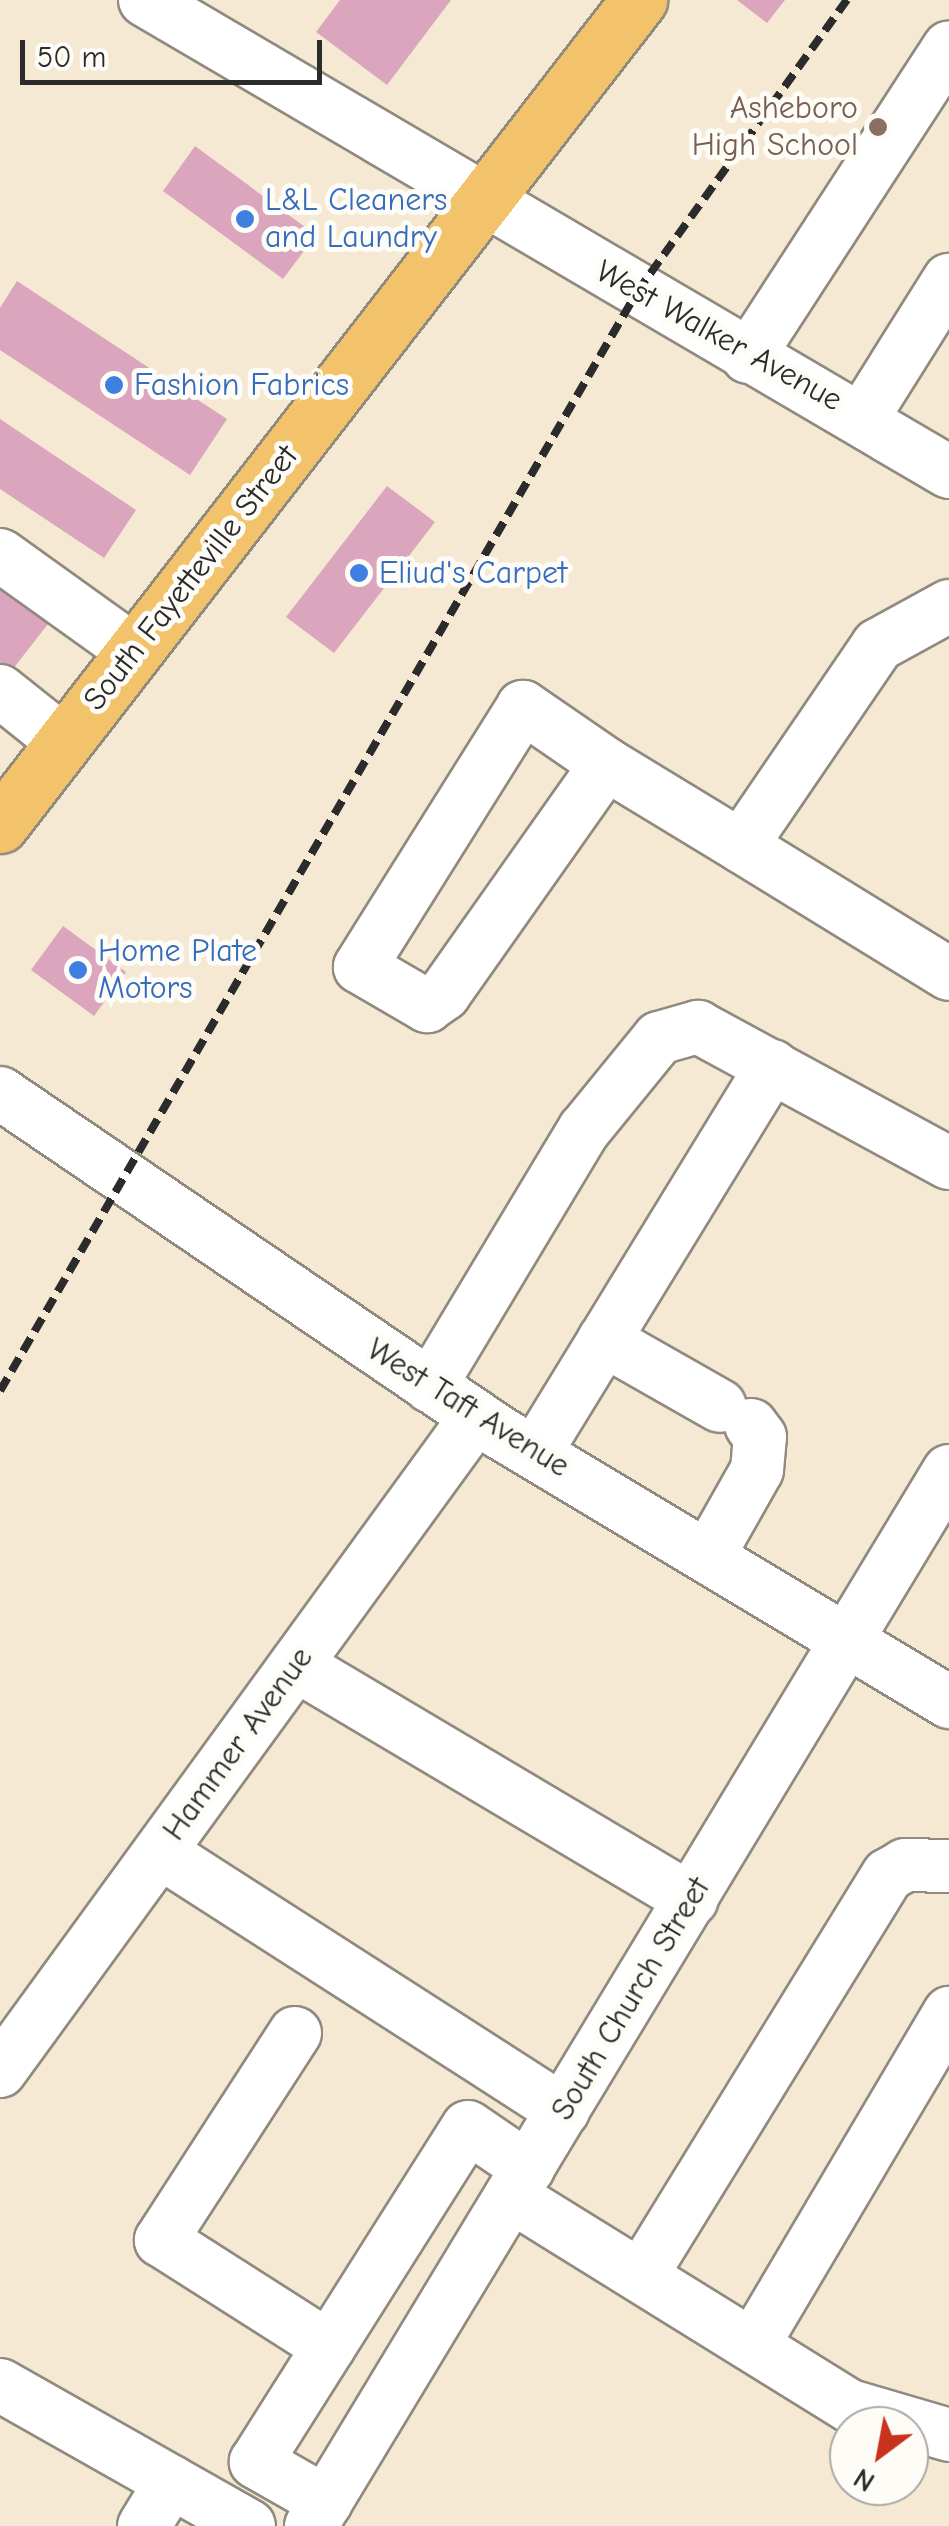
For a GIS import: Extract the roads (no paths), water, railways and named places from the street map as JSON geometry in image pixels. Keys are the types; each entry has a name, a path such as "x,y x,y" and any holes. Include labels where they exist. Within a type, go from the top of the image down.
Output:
{"main road":[{"name":"South Fayetteville Street","path":"0,826 486,204 639,0"}],"street":[{"name":"West Walker Avenue","path":"144,0 748,357 864,417 949,472"},
{"path":"748,357 949,48"},
{"path":"864,417 944,300"},
{"path":"0,554 134,651"},
{"path":"741,846 878,645 949,606"},
{"path":"0,692 64,742"},
{"path":"606,764 444,994 426,1006 360,966 523,707 606,764 949,974"},
{"path":"430,1386 584,1130 659,1038 698,1027 949,1163"},
{"path":"534,1453 772,1066"},
{"name":"West Taft Avenue","path":"0,1093 476,1416 949,1702"},
{"path":"604,1340 735,1416 760,1437 757,1470 710,1554"},
{"name":"Hammer Avenue","path":"0,2071 476,1416"},
{"name":"South Church Street","path":"318,2514 949,1471"},
{"path":"296,1665 691,1900"},
{"path":"160,1852 563,2111"},
{"path":"641,2276 888,1875 905,1864 949,1866"},
{"path":"754,2346 949,2012"},
{"path":"295,2033 160,2240 335,2337 408,2366"},
{"path":"318,2514 256,2462 468,2126 520,2182 641,2276 850,2406 949,2435"},
{"path":"0,2386 249,2526"},
{"path":"144,2526 171,2482"}],"railway":[{"path":"0,1391 637,292 847,0"}],"place":[{"name":"Asheboro High School","path":"878,127"},
{"name":"L&L Cleaners and Laundry","path":"245,219"},
{"name":"Fashion Fabrics","path":"114,385"},
{"name":"Eliud's Carpet","path":"359,573"},
{"name":"Home Plate Motors","path":"78,970"}]}
